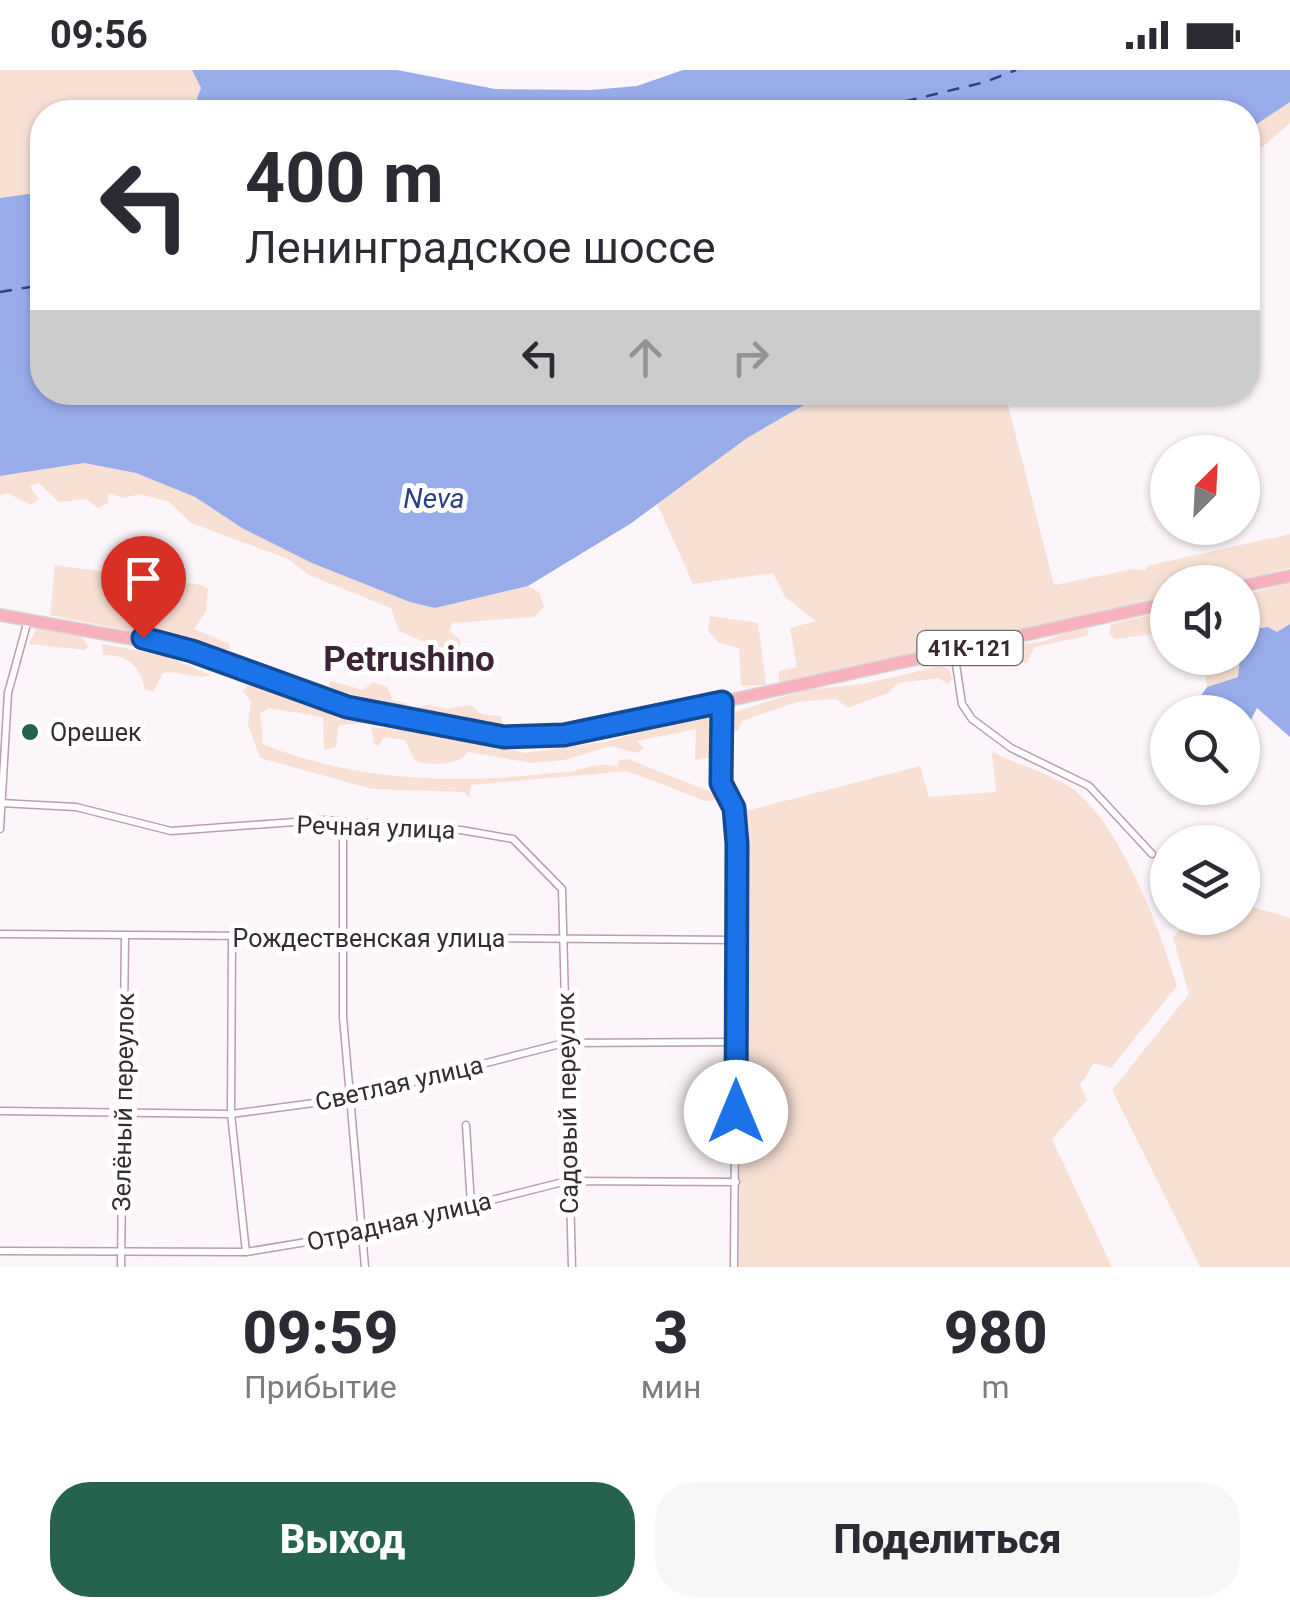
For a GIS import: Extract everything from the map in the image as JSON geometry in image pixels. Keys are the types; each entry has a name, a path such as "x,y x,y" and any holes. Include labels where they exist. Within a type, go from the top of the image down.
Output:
{"main road":[{"path":"1260,582 1290,576"},
{"name":"41К-121","path":"2,615 192,651 373,714 504,737 564,735 1150,607"}],"street":[{"path":"0,829 8,693 29,619"},
{"path":"954,651 962,704 972,719 1011,748 1089,786 1150,852"},
{"path":"722,702 718,748 721,783 734,808 738,940 734,1267"},
{"name":"Речная улица","path":"1,803 76,808 171,832 344,822 512,838 562,889 564,940"},
{"path":"344,822 343,1016 365,1267"},
{"name":"Рождественская улица","path":"0,934 738,940"},
{"name":"Зелёный переулок","path":"121,1267 124,936"},
{"path":"232,937 231,1114 246,1252"},
{"name":"Садовый переулок","path":"564,940 572,1267"},
{"name":"Светлая улица","path":"0,1112 231,1114 351,1098 564,1043 737,1042"},
{"path":"466,1125 471,1206"},
{"name":"Отрадная улица","path":"0,1251 246,1252 361,1233 567,1182 736,1182"}],"shaded area":[{"path":"0,70 192,70 201,88 196,100 30,100 30,194 0,198"},
{"path":"1290,102 1290,123 1260,149 1260,122"},
{"path":"804,405 1008,405 1054,585 1134,569 1145,571 1150,565 1150,600 779,683 779,671 797,667 790,628 816,621 785,597 773,573 693,584 656,501 747,438"},
{"path":"84,463 136,473 195,497 242,528 435,608 528,586 539,592 544,607 534,617 453,623 449,630 461,641 457,656 399,631 391,608 309,575 288,559 191,523 169,502 140,494 123,498 108,493 108,503 98,508 86,499 59,502 39,483 30,487 39,499 31,505 7,493 0,495 0,476"},
{"path":"1290,534 1290,568 1260,575 1260,565 1151,565 1241,545 1260,545 1260,541"},
{"path":"55,565 201,585 208,589 206,611 194,629 230,644 230,649 220,651 192,641 191,644 181,635 176,640 50,615"},
{"path":"1290,583 1290,624 1277,632 1260,628 1260,590"},
{"path":"1150,615 1150,634 1115,639 1109,633 1111,624"},
{"path":"710,616 758,623 766,685 741,686 739,648 719,643 708,631"},
{"path":"52,626 81,635 88,646 85,650 29,644 36,629"},
{"path":"1089,629 1087,636 1034,647 1027,663 1020,663 1010,649 996,657 993,653 1010,645 1041,642"},
{"path":"102,644 166,656 210,675 163,673 153,692 145,690 132,664 120,657 103,655"},
{"path":"941,666 949,669 952,679 948,685 939,678 898,683 888,693 848,708 836,699 796,702 742,721 738,731 732,731 730,717 737,711 805,690 863,684"},
{"path":"1205,675 1238,675 1238,677 1207,687"},
{"path":"332,681 363,690 373,682 387,687 393,701 407,703 408,710 346,699 328,685"},
{"path":"250,682 366,715 364,723 339,725 336,747 324,750 323,717 269,708 260,713 263,744 319,763 378,774 468,779 566,772 604,765 618,767 619,760 628,759 729,799 706,801 627,771 471,785 469,798 464,792 372,789 260,758 248,724 251,701 243,691"},
{"path":"471,705 481,714 501,716 502,723 491,727 487,720 480,724 418,712 419,707 447,709"},
{"path":"718,712 715,757 695,760 696,729 637,741 644,748 636,753 611,746 564,760 532,763 468,752 458,760 436,764 415,761 405,740 383,737 379,746 374,744 371,727 435,733 525,753 605,742"},
{"path":"992,752 1062,783 1089,804 1106,825 1136,879 1150,912 1150,935 1160,935 1177,986 1111,1068 1094,1063 1080,1085 1087,1100 1052,1139 1112,1267 739,1267 738,813 920,766 929,797 996,792"},
{"path":"1260,909 1290,918 1290,1267 1200,1267 1112,1090 1189,994 1173,937 1260,935"}],"water":[{"path":"192,70 397,70 495,89 591,90 637,86 683,70 1290,70 1290,102 1260,122 1260,100 196,100 201,88"},
{"name":"Neva","path":"30,194 30,405 804,405 747,438 630,524 528,586 435,608 410,602 312,563 242,528 195,497 136,473 84,463 0,476 0,198"},
{"path":"1290,624 1290,737 1260,711 1260,695 1201,695 1207,687 1238,675 1260,675 1260,628 1277,632"}],"ferry route":[{"path":"911,100 985,82 1016,70"},
{"path":"0,292 30,287"}],"place":[{"name":"Орешек","path":"30,732"}],"district":[{"name":"Petrushino","path":"409,659"}],"route":[{"path":"143,638 192,651 347,707 504,737 564,735 722,702 718,748 721,783 732,800 737,844 736,1112"}]}
